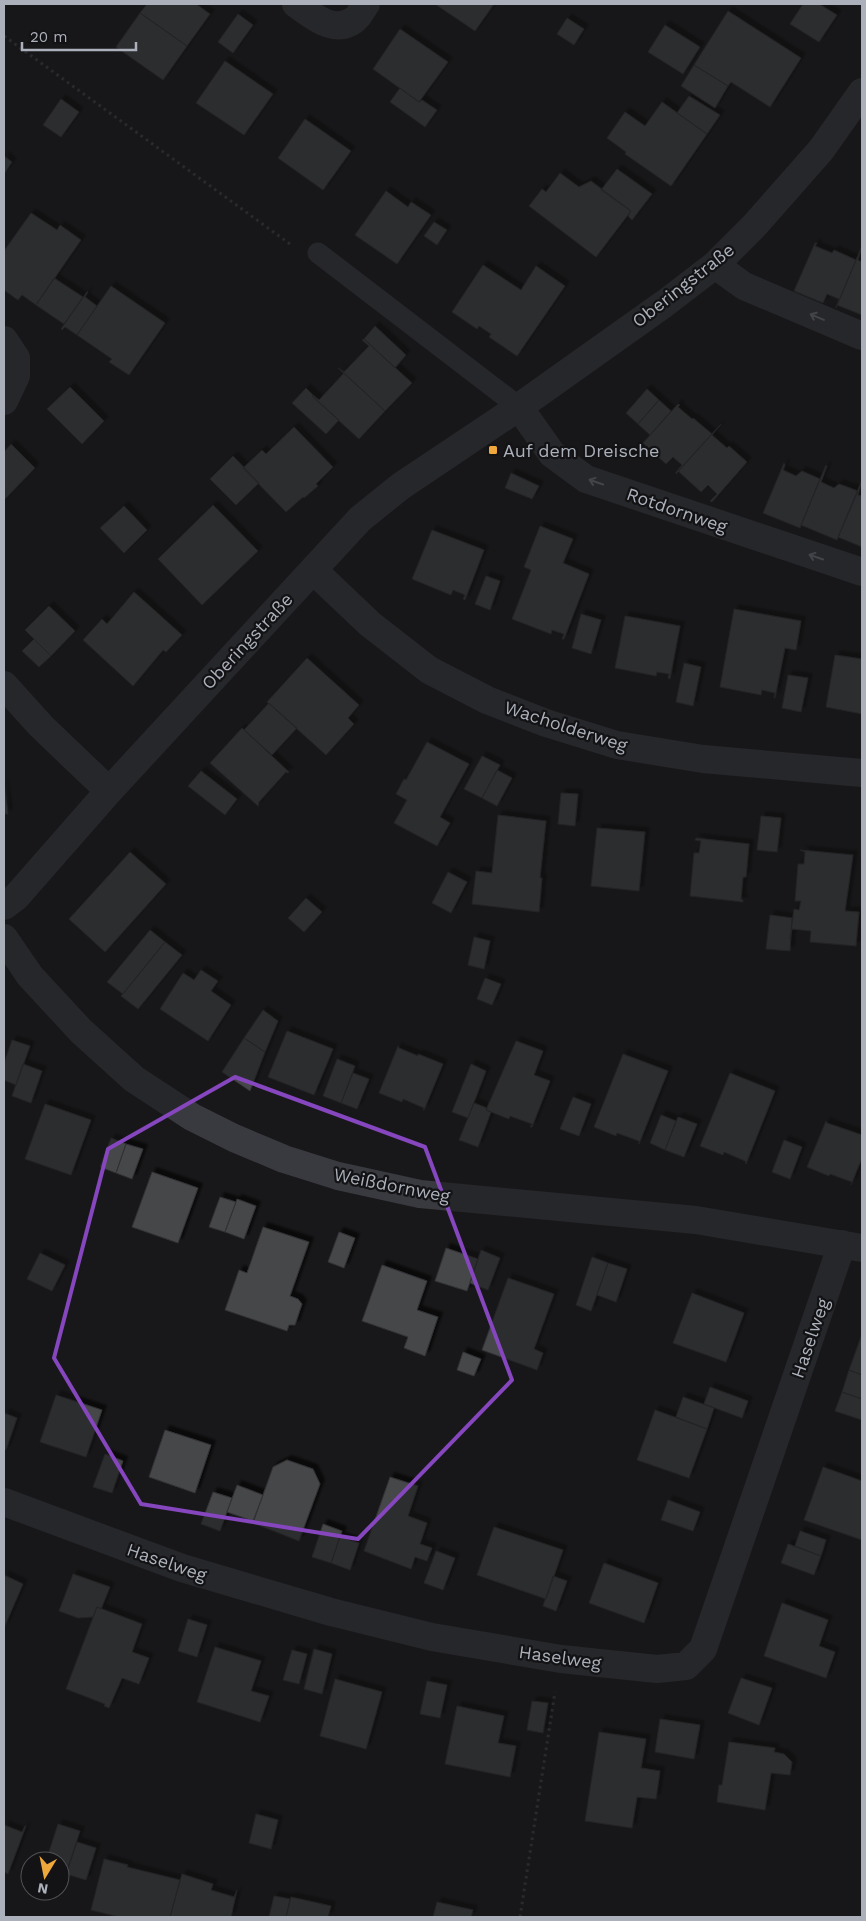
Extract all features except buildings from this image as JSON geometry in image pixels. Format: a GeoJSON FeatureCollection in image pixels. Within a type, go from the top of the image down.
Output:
{"type":"FeatureCollection","features":[{"type":"Feature","properties":{"kind":"street"},"geometry":{"type":"LineString","coordinates":[[296,4],[323,23],[340,26],[354,20],[366,4]]}},
{"type":"Feature","properties":{"kind":"street","name":"Oberingstraße"},"geometry":{"type":"LineString","coordinates":[[4,906],[16,897],[109,791],[360,519],[401,486],[519,407],[664,304],[715,265],[754,226],[821,150],[861,97]]}},
{"type":"Feature","properties":{"kind":"street"},"geometry":{"type":"LineString","coordinates":[[715,265],[744,286],[862,336]]}},
{"type":"Feature","properties":{"kind":"street"},"geometry":{"type":"LineString","coordinates":[[4,340],[16,358],[16,376],[4,401]]}},
{"type":"Feature","properties":{"kind":"street","name":"Rotdornweg"},"geometry":{"type":"LineString","coordinates":[[519,407],[552,454],[586,479],[862,572]]}},
{"type":"Feature","properties":{"kind":"street","name":"Wacholderweg"},"geometry":{"type":"LineString","coordinates":[[313,570],[370,624],[429,670],[487,700],[546,724],[617,745],[703,759],[862,773]]}},
{"type":"Feature","properties":{"kind":"street"},"geometry":{"type":"LineString","coordinates":[[4,685],[42,726],[109,791]]}},
{"type":"Feature","properties":{"kind":"street","name":"Weißdornweg"},"geometry":{"type":"LineString","coordinates":[[4,938],[30,976],[81,1031],[134,1079],[192,1117],[234,1138],[284,1159],[338,1176],[420,1194],[696,1220],[852,1246]]}},
{"type":"Feature","properties":{"kind":"street","name":"Haselweg"},"geometry":{"type":"LineString","coordinates":[[4,1502],[182,1568],[331,1612],[432,1637],[560,1659],[657,1670],[686,1666],[704,1649],[852,1246]]}},
{"type":"Feature","properties":{"kind":"lane"},"geometry":{"type":"LineString","coordinates":[[318,253],[519,407]]}},
{"type":"Feature","properties":{"kind":"path"},"geometry":{"type":"LineString","coordinates":[[4,36],[296,248],[318,253]]}},
{"type":"Feature","properties":{"kind":"path"},"geometry":{"type":"LineString","coordinates":[[520,1917],[560,1659]]}},
{"type":"Feature","properties":{"kind":"highlighted area"},"geometry":{"type":"Polygon","coordinates":[[[235,1077],[425,1147],[512,1380],[358,1539],[141,1504],[54,1358],[108,1149],[235,1077]]]}},
{"type":"Feature","properties":{"kind":"place","name":"Auf dem Dreische"},"geometry":{"type":"Point","coordinates":[493,450]}}]}
